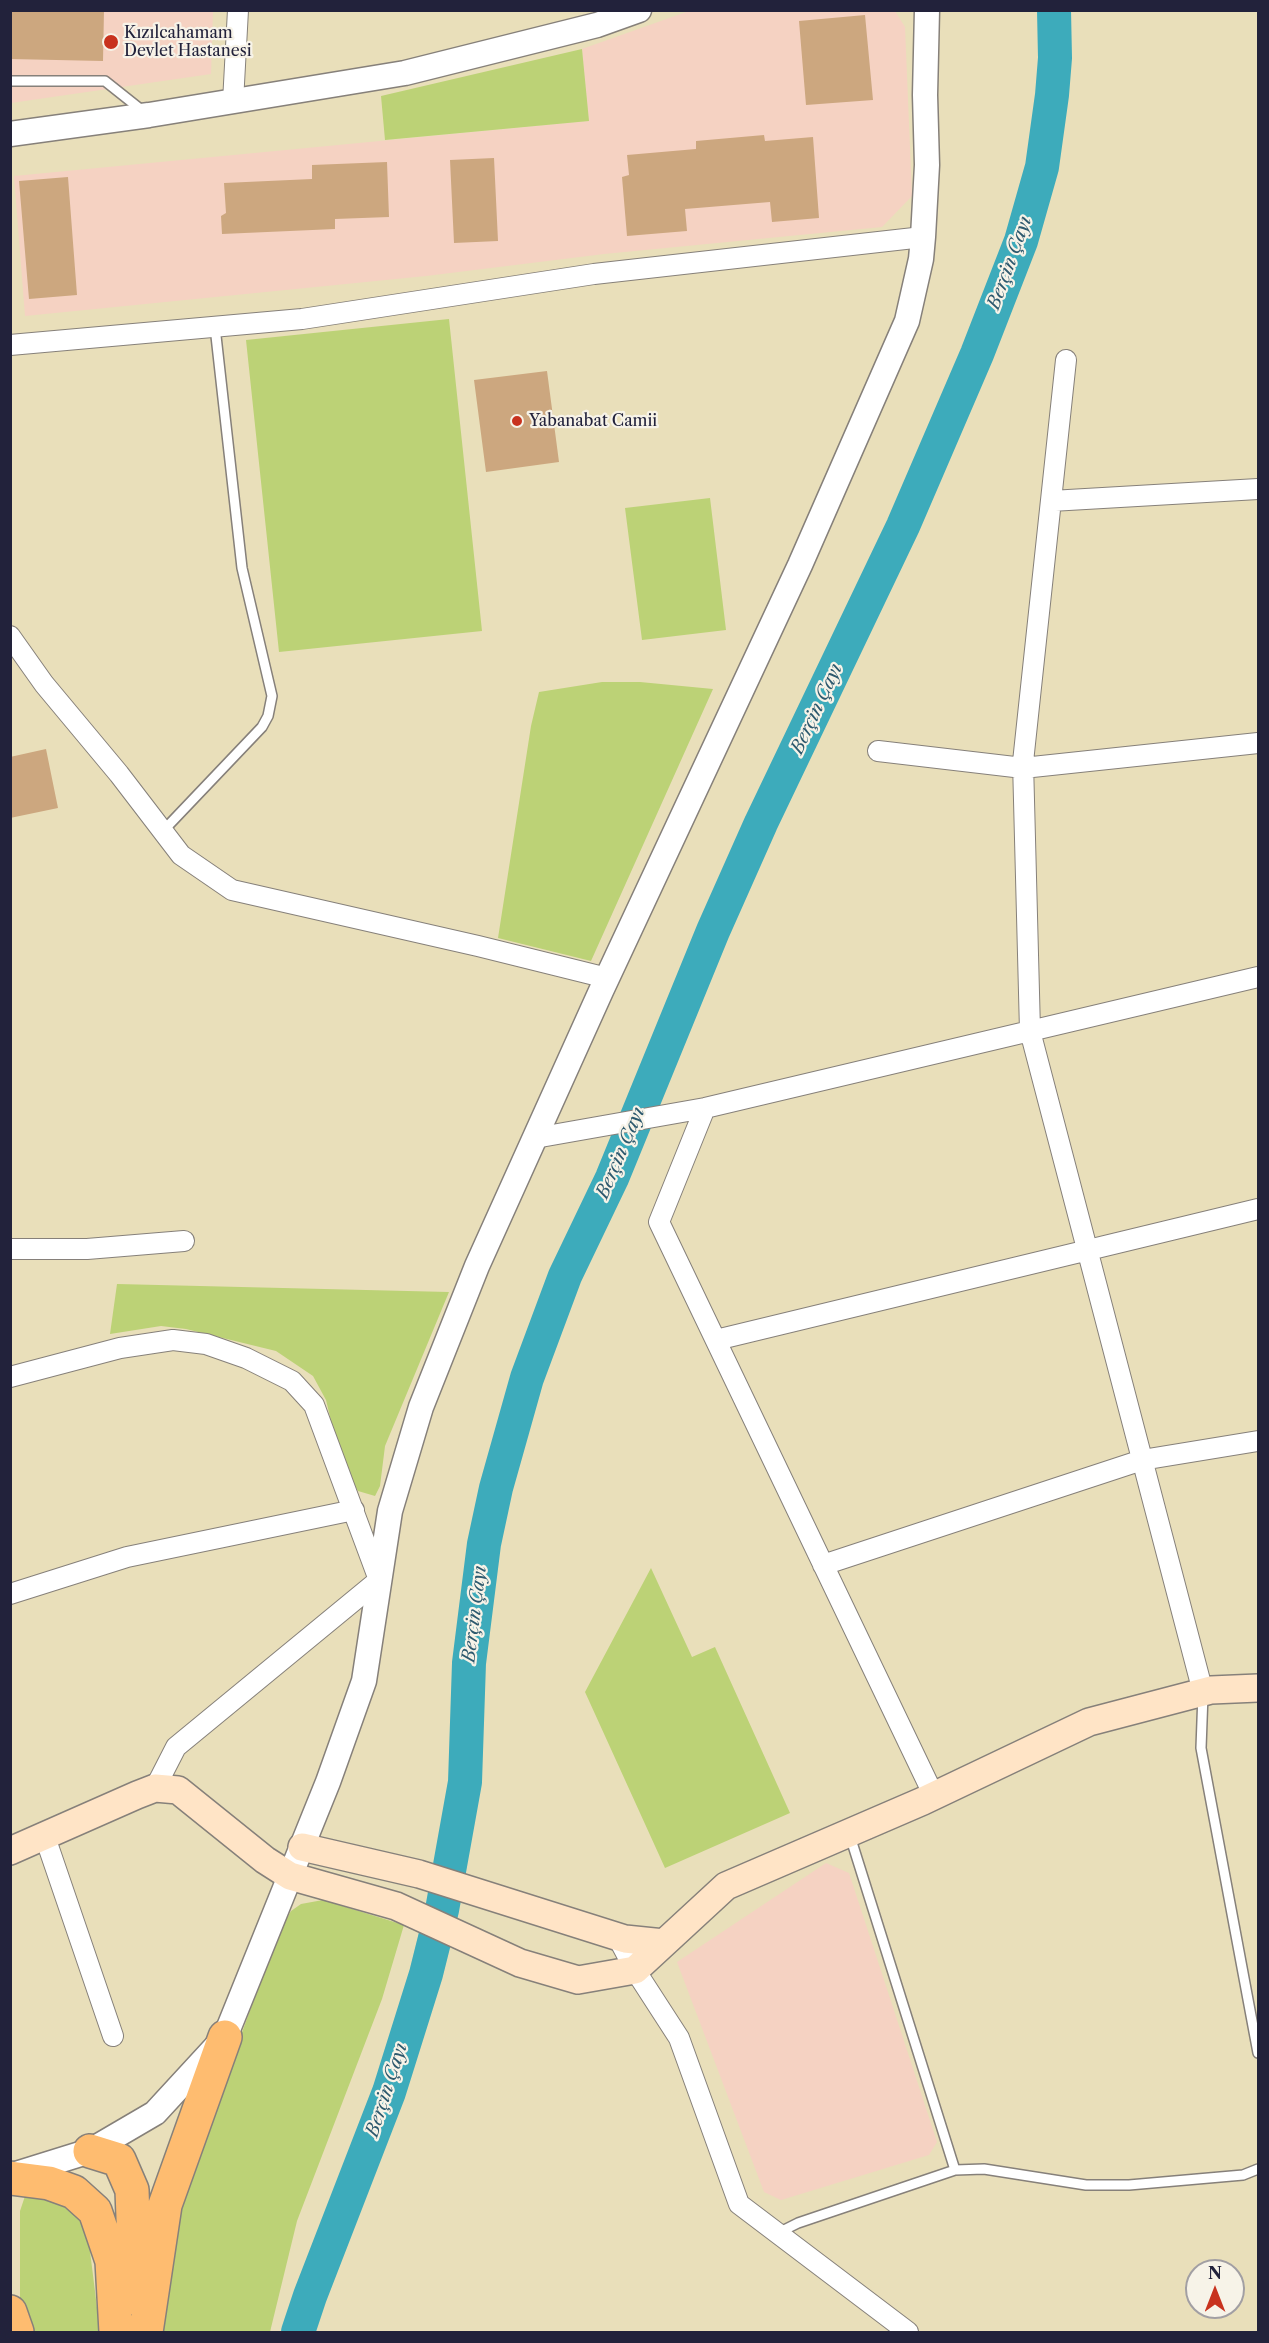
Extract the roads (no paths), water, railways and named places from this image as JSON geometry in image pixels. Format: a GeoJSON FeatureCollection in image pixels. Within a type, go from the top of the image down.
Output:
{"type":"FeatureCollection","features":[{"type":"Feature","properties":{"kind":"highway"},"geometry":{"type":"LineString","coordinates":[[146,2332],[165,2205],[225,2037]]}},
{"type":"Feature","properties":{"kind":"highway"},"geometry":{"type":"LineString","coordinates":[[90,2151],[119,2160],[132,2190],[137,2332]]}},
{"type":"Feature","properties":{"kind":"highway"},"geometry":{"type":"LineString","coordinates":[[10,2177],[49,2183],[74,2192],[95,2211],[112,2261],[116,2332]]}},
{"type":"Feature","properties":{"kind":"highway"},"geometry":{"type":"LineString","coordinates":[[10,2312],[17,2332]]}},
{"type":"Feature","properties":{"kind":"main road"},"geometry":{"type":"LineString","coordinates":[[10,1851],[155,1788],[178,1790],[265,1860],[290,1876],[396,1906],[520,1963],[578,1980],[635,1970],[726,1886],[934,1796],[1089,1722],[1203,1692],[1258,1688]]}},
{"type":"Feature","properties":{"kind":"main road"},"geometry":{"type":"LineString","coordinates":[[302,1847],[419,1874],[617,1936],[664,1943]]}},
{"type":"Feature","properties":{"kind":"street"},"geometry":{"type":"LineString","coordinates":[[233,102],[238,10]]}},
{"type":"Feature","properties":{"kind":"street"},"geometry":{"type":"LineString","coordinates":[[10,134],[233,102],[405,73],[597,25],[639,10]]}},
{"type":"Feature","properties":{"kind":"street"},"geometry":{"type":"LineString","coordinates":[[10,2177],[90,2151],[155,2113],[225,2037],[328,1782],[364,1681],[390,1511],[421,1407],[477,1266],[541,1137],[607,978],[800,566],[907,321],[921,259],[923,237],[927,165],[927,10]]}},
{"type":"Feature","properties":{"kind":"street"},"geometry":{"type":"LineString","coordinates":[[10,345],[302,319],[594,274],[923,237]]}},
{"type":"Feature","properties":{"kind":"street"},"geometry":{"type":"LineString","coordinates":[[1066,360],[1023,768],[1030,1031],[1203,1692]]}},
{"type":"Feature","properties":{"kind":"street"},"geometry":{"type":"LineString","coordinates":[[1051,501],[1258,489]]}},
{"type":"Feature","properties":{"kind":"street"},"geometry":{"type":"LineString","coordinates":[[14,647],[119,774],[181,855],[232,891],[478,946],[607,978]]}},
{"type":"Feature","properties":{"kind":"street"},"geometry":{"type":"LineString","coordinates":[[878,751],[1023,768],[1258,743]]}},
{"type":"Feature","properties":{"kind":"street"},"geometry":{"type":"LineString","coordinates":[[541,1137],[698,1109],[1258,977]]}},
{"type":"Feature","properties":{"kind":"street"},"geometry":{"type":"LineString","coordinates":[[698,1109],[659,1222],[934,1796]]}},
{"type":"Feature","properties":{"kind":"street"},"geometry":{"type":"LineString","coordinates":[[716,1340],[1258,1209]]}},
{"type":"Feature","properties":{"kind":"street"},"geometry":{"type":"LineString","coordinates":[[10,1249],[87,1249],[184,1241]]}},
{"type":"Feature","properties":{"kind":"street"},"geometry":{"type":"LineString","coordinates":[[10,1377],[120,1348],[173,1340],[206,1344],[246,1358],[292,1381],[314,1405],[379,1580]]}},
{"type":"Feature","properties":{"kind":"street"},"geometry":{"type":"LineString","coordinates":[[823,1565],[1142,1460],[1258,1441]]}},
{"type":"Feature","properties":{"kind":"street"},"geometry":{"type":"LineString","coordinates":[[10,1594],[127,1557],[354,1510]]}},
{"type":"Feature","properties":{"kind":"street"},"geometry":{"type":"LineString","coordinates":[[155,1788],[176,1747],[379,1580]]}},
{"type":"Feature","properties":{"kind":"street"},"geometry":{"type":"LineString","coordinates":[[45,1837],[113,2036]]}},
{"type":"Feature","properties":{"kind":"street"},"geometry":{"type":"LineString","coordinates":[[617,1936],[635,1970],[679,2038],[739,2204],[908,2332]]}},
{"type":"Feature","properties":{"kind":"lane"},"geometry":{"type":"LineString","coordinates":[[10,81],[105,81],[148,115]]}},
{"type":"Feature","properties":{"kind":"lane"},"geometry":{"type":"LineString","coordinates":[[163,831],[262,727],[268,716],[272,696],[242,568],[215,327]]}},
{"type":"Feature","properties":{"kind":"lane"},"geometry":{"type":"LineString","coordinates":[[1203,1692],[1201,1748],[1258,2053]]}},
{"type":"Feature","properties":{"kind":"lane"},"geometry":{"type":"LineString","coordinates":[[849,1833],[955,2170]]}},
{"type":"Feature","properties":{"kind":"lane"},"geometry":{"type":"LineString","coordinates":[[778,2233],[798,2223],[955,2170],[984,2169],[1086,2185],[1129,2185],[1243,2175],[1258,2169]]}},
{"type":"Feature","properties":{"kind":"waterway","name":"Berçin Çayı"},"geometry":{"type":"LineString","coordinates":[[298,2332],[389,2092],[426,1974],[442,1910],[465,1782],[469,1663],[484,1544],[496,1488],[527,1378],[565,1276],[612,1178],[713,931],[761,823],[903,526],[977,354],[1021,241],[1042,167],[1055,58],[1054,10]]}},
{"type":"Feature","properties":{"kind":"place","name":"Kızılcahamam Devlet Hastanesi"},"geometry":{"type":"Point","coordinates":[111,42]}},
{"type":"Feature","properties":{"kind":"place","name":"Yabanabat Camii"},"geometry":{"type":"Point","coordinates":[517,421]}}]}
